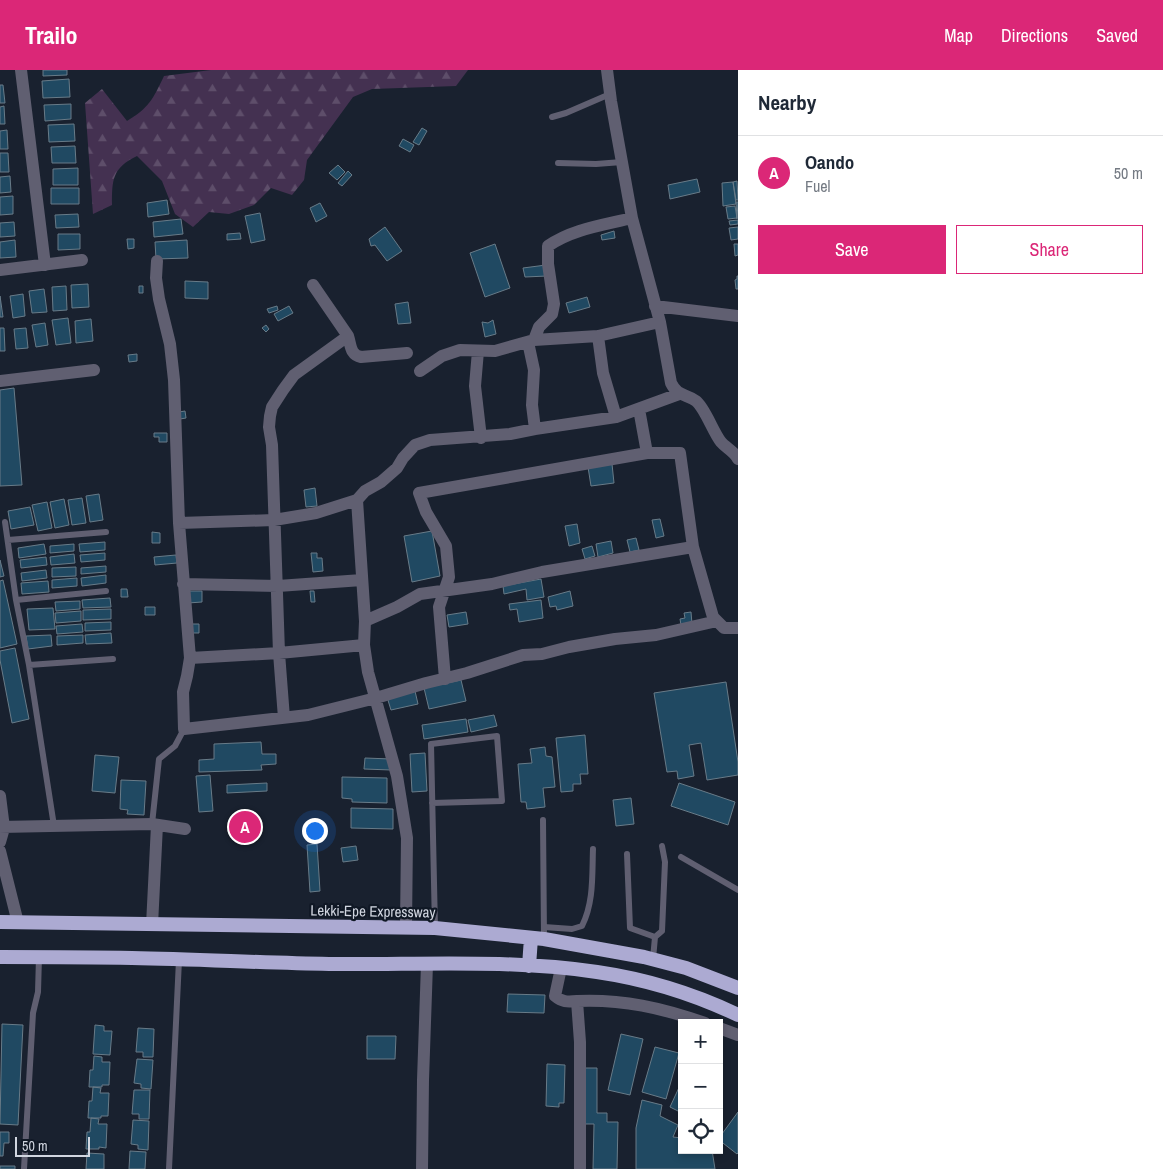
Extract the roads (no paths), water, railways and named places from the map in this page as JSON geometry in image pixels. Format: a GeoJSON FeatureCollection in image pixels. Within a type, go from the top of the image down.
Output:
{"type":"FeatureCollection","features":[{"type":"Feature","properties":{"kind":"highway","name":"Lekki-Epe Expressway"},"geometry":{"type":"LineString","coordinates":[[0,922],[152,925],[406,926],[540,935],[653,959],[686,968],[738,988]]}},
{"type":"Feature","properties":{"kind":"highway"},"geometry":{"type":"LineString","coordinates":[[530,966],[540,935]]}},
{"type":"Feature","properties":{"kind":"highway"},"geometry":{"type":"LineString","coordinates":[[0,957],[561,968],[598,972],[647,982],[690,995],[738,1015]]}},
{"type":"Feature","properties":{"kind":"street"},"geometry":{"type":"LineString","coordinates":[[20,70],[44,265]]}},
{"type":"Feature","properties":{"kind":"street"},"geometry":{"type":"LineString","coordinates":[[607,70],[632,218],[660,322],[671,383],[679,394],[697,402],[722,443],[735,453],[738,459]]}},
{"type":"Feature","properties":{"kind":"street"},"geometry":{"type":"LineString","coordinates":[[535,429],[532,405],[534,370],[531,341],[539,327],[552,314],[554,304],[548,264],[548,246],[579,231],[632,218]]}},
{"type":"Feature","properties":{"kind":"street"},"geometry":{"type":"LineString","coordinates":[[0,270],[82,260]]}},
{"type":"Feature","properties":{"kind":"street"},"geometry":{"type":"LineString","coordinates":[[157,261],[156,278],[170,344],[174,380],[179,523],[190,658],[183,692],[184,729],[308,715],[467,673],[523,655],[542,654],[615,639],[656,635],[717,621]]}},
{"type":"Feature","properties":{"kind":"street"},"geometry":{"type":"LineString","coordinates":[[313,285],[348,336],[355,356],[407,353]]}},
{"type":"Feature","properties":{"kind":"street"},"geometry":{"type":"LineString","coordinates":[[655,306],[738,316]]}},
{"type":"Feature","properties":{"kind":"street"},"geometry":{"type":"LineString","coordinates":[[420,370],[451,352],[468,349],[495,351],[531,341],[560,337],[598,336],[660,322]]}},
{"type":"Feature","properties":{"kind":"street"},"geometry":{"type":"LineString","coordinates":[[284,718],[279,653],[272,445],[269,427],[272,407],[294,374],[348,336]]}},
{"type":"Feature","properties":{"kind":"street"},"geometry":{"type":"LineString","coordinates":[[598,336],[603,373],[616,417]]}},
{"type":"Feature","properties":{"kind":"street"},"geometry":{"type":"LineString","coordinates":[[478,351],[475,386],[480,438]]}},
{"type":"Feature","properties":{"kind":"street"},"geometry":{"type":"LineString","coordinates":[[0,381],[94,370]]}},
{"type":"Feature","properties":{"kind":"street"},"geometry":{"type":"LineString","coordinates":[[179,523],[274,520],[316,513],[357,500],[365,491],[381,482],[397,468],[403,458],[415,446],[430,440],[480,438],[616,417],[679,394]]}},
{"type":"Feature","properties":{"kind":"street"},"geometry":{"type":"LineString","coordinates":[[639,409],[647,453]]}},
{"type":"Feature","properties":{"kind":"street"},"geometry":{"type":"LineString","coordinates":[[445,679],[439,608],[449,577],[446,546],[426,512],[419,493],[647,453],[680,453],[693,548],[713,618],[724,628],[738,628]]}},
{"type":"Feature","properties":{"kind":"street"},"geometry":{"type":"LineString","coordinates":[[357,500],[365,621],[364,645],[368,672],[397,776],[407,838],[406,926]]}},
{"type":"Feature","properties":{"kind":"street"},"geometry":{"type":"LineString","coordinates":[[365,621],[397,607],[420,594],[492,584],[542,572],[693,548]]}},
{"type":"Feature","properties":{"kind":"street"},"geometry":{"type":"LineString","coordinates":[[184,584],[278,586],[362,580]]}},
{"type":"Feature","properties":{"kind":"street"},"geometry":{"type":"LineString","coordinates":[[190,658],[279,653],[364,645]]}},
{"type":"Feature","properties":{"kind":"street"},"geometry":{"type":"LineString","coordinates":[[0,796],[2,828],[0,842]]}},
{"type":"Feature","properties":{"kind":"street"},"geometry":{"type":"LineString","coordinates":[[152,925],[154,825]]}},
{"type":"Feature","properties":{"kind":"street"},"geometry":{"type":"LineString","coordinates":[[2,828],[154,825],[185,830]]}},
{"type":"Feature","properties":{"kind":"street"},"geometry":{"type":"LineString","coordinates":[[0,851],[18,923]]}},
{"type":"Feature","properties":{"kind":"street"},"geometry":{"type":"LineString","coordinates":[[422,1169],[427,964]]}},
{"type":"Feature","properties":{"kind":"street"},"geometry":{"type":"LineString","coordinates":[[561,968],[554,996],[560,1000],[566,1002],[627,1003],[668,1010],[694,1019]]}},
{"type":"Feature","properties":{"kind":"street"},"geometry":{"type":"LineString","coordinates":[[577,1001],[580,1042],[580,1169]]}},
{"type":"Feature","properties":{"kind":"street"},"geometry":{"type":"LineString","coordinates":[[723,1029],[738,1035]]}},
{"type":"Feature","properties":{"kind":"lane"},"geometry":{"type":"LineString","coordinates":[[552,117],[610,94]]}},
{"type":"Feature","properties":{"kind":"lane"},"geometry":{"type":"LineString","coordinates":[[558,163],[596,164],[622,162]]}},
{"type":"Feature","properties":{"kind":"lane"},"geometry":{"type":"LineString","coordinates":[[5,522],[54,828]]}},
{"type":"Feature","properties":{"kind":"lane"},"geometry":{"type":"LineString","coordinates":[[8,540],[106,532]]}},
{"type":"Feature","properties":{"kind":"lane"},"geometry":{"type":"LineString","coordinates":[[16,600],[106,591]]}},
{"type":"Feature","properties":{"kind":"lane"},"geometry":{"type":"LineString","coordinates":[[29,664],[113,659]]}},
{"type":"Feature","properties":{"kind":"lane"},"geometry":{"type":"LineString","coordinates":[[154,825],[159,759],[175,746],[184,729]]}},
{"type":"Feature","properties":{"kind":"lane"},"geometry":{"type":"LineString","coordinates":[[432,803],[502,801],[497,736],[431,744],[432,803],[435,928]]}},
{"type":"Feature","properties":{"kind":"lane"},"geometry":{"type":"LineString","coordinates":[[543,820],[540,935],[582,926],[592,895],[593,849]]}},
{"type":"Feature","properties":{"kind":"lane"},"geometry":{"type":"LineString","coordinates":[[653,959],[655,937],[662,931],[665,862],[662,846]]}},
{"type":"Feature","properties":{"kind":"lane"},"geometry":{"type":"LineString","coordinates":[[627,854],[630,928],[655,937]]}},
{"type":"Feature","properties":{"kind":"lane"},"geometry":{"type":"LineString","coordinates":[[681,857],[738,890]]}},
{"type":"Feature","properties":{"kind":"lane"},"geometry":{"type":"LineString","coordinates":[[24,1169],[33,1012],[38,992],[39,957]]}},
{"type":"Feature","properties":{"kind":"lane"},"geometry":{"type":"LineString","coordinates":[[170,1169],[179,960]]}},
{"type":"Feature","properties":{"kind":"place","name":"Oando"},"geometry":{"type":"Point","coordinates":[245,827]}}]}
